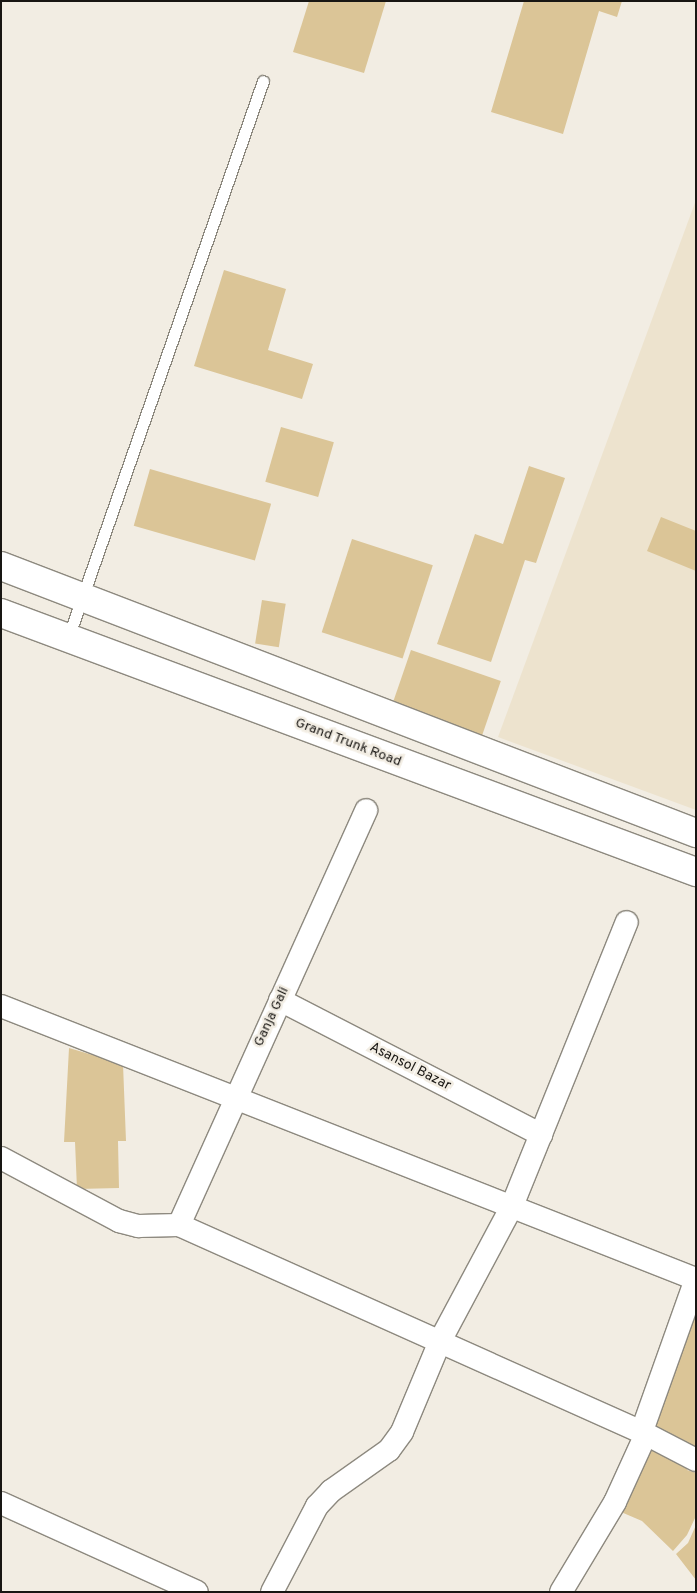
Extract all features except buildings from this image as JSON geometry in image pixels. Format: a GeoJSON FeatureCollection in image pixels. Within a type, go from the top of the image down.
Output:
{"type":"FeatureCollection","features":[{"type":"Feature","properties":{"kind":"main road"},"geometry":{"type":"LineString","coordinates":[[1,566],[696,833]]}},
{"type":"Feature","properties":{"kind":"main road","name":"Grand Trunk Road"},"geometry":{"type":"LineString","coordinates":[[1,613],[696,872]]}},
{"type":"Feature","properties":{"kind":"street","name":"Ganja Gali"},"geometry":{"type":"LineString","coordinates":[[179,1225],[366,810]]}},
{"type":"Feature","properties":{"kind":"street"},"geometry":{"type":"LineString","coordinates":[[272,1592],[318,1506],[331,1491],[389,1450],[402,1432],[440,1341],[512,1206],[628,922]]}},
{"type":"Feature","properties":{"kind":"street","name":"Asansol Bazar"},"geometry":{"type":"LineString","coordinates":[[280,1000],[541,1135]]}},
{"type":"Feature","properties":{"kind":"street"},"geometry":{"type":"LineString","coordinates":[[1,1006],[236,1096],[421,1173],[512,1206],[696,1279]]}},
{"type":"Feature","properties":{"kind":"street"},"geometry":{"type":"LineString","coordinates":[[1,1158],[118,1221],[138,1226],[179,1225],[646,1434],[696,1460]]}},
{"type":"Feature","properties":{"kind":"street"},"geometry":{"type":"LineString","coordinates":[[646,1434],[643,1428],[696,1279],[696,1271]]}},
{"type":"Feature","properties":{"kind":"street"},"geometry":{"type":"LineString","coordinates":[[561,1592],[614,1502],[646,1434]]}},
{"type":"Feature","properties":{"kind":"street"},"geometry":{"type":"LineString","coordinates":[[1,1503],[197,1592]]}},
{"type":"Feature","properties":{"kind":"lane"},"geometry":{"type":"LineString","coordinates":[[68,638],[263,81]]}},
{"type":"Feature","properties":{"kind":"shaded area"},"geometry":{"type":"Polygon","coordinates":[[[696,200],[696,810],[498,737],[696,200]]]}}]}
